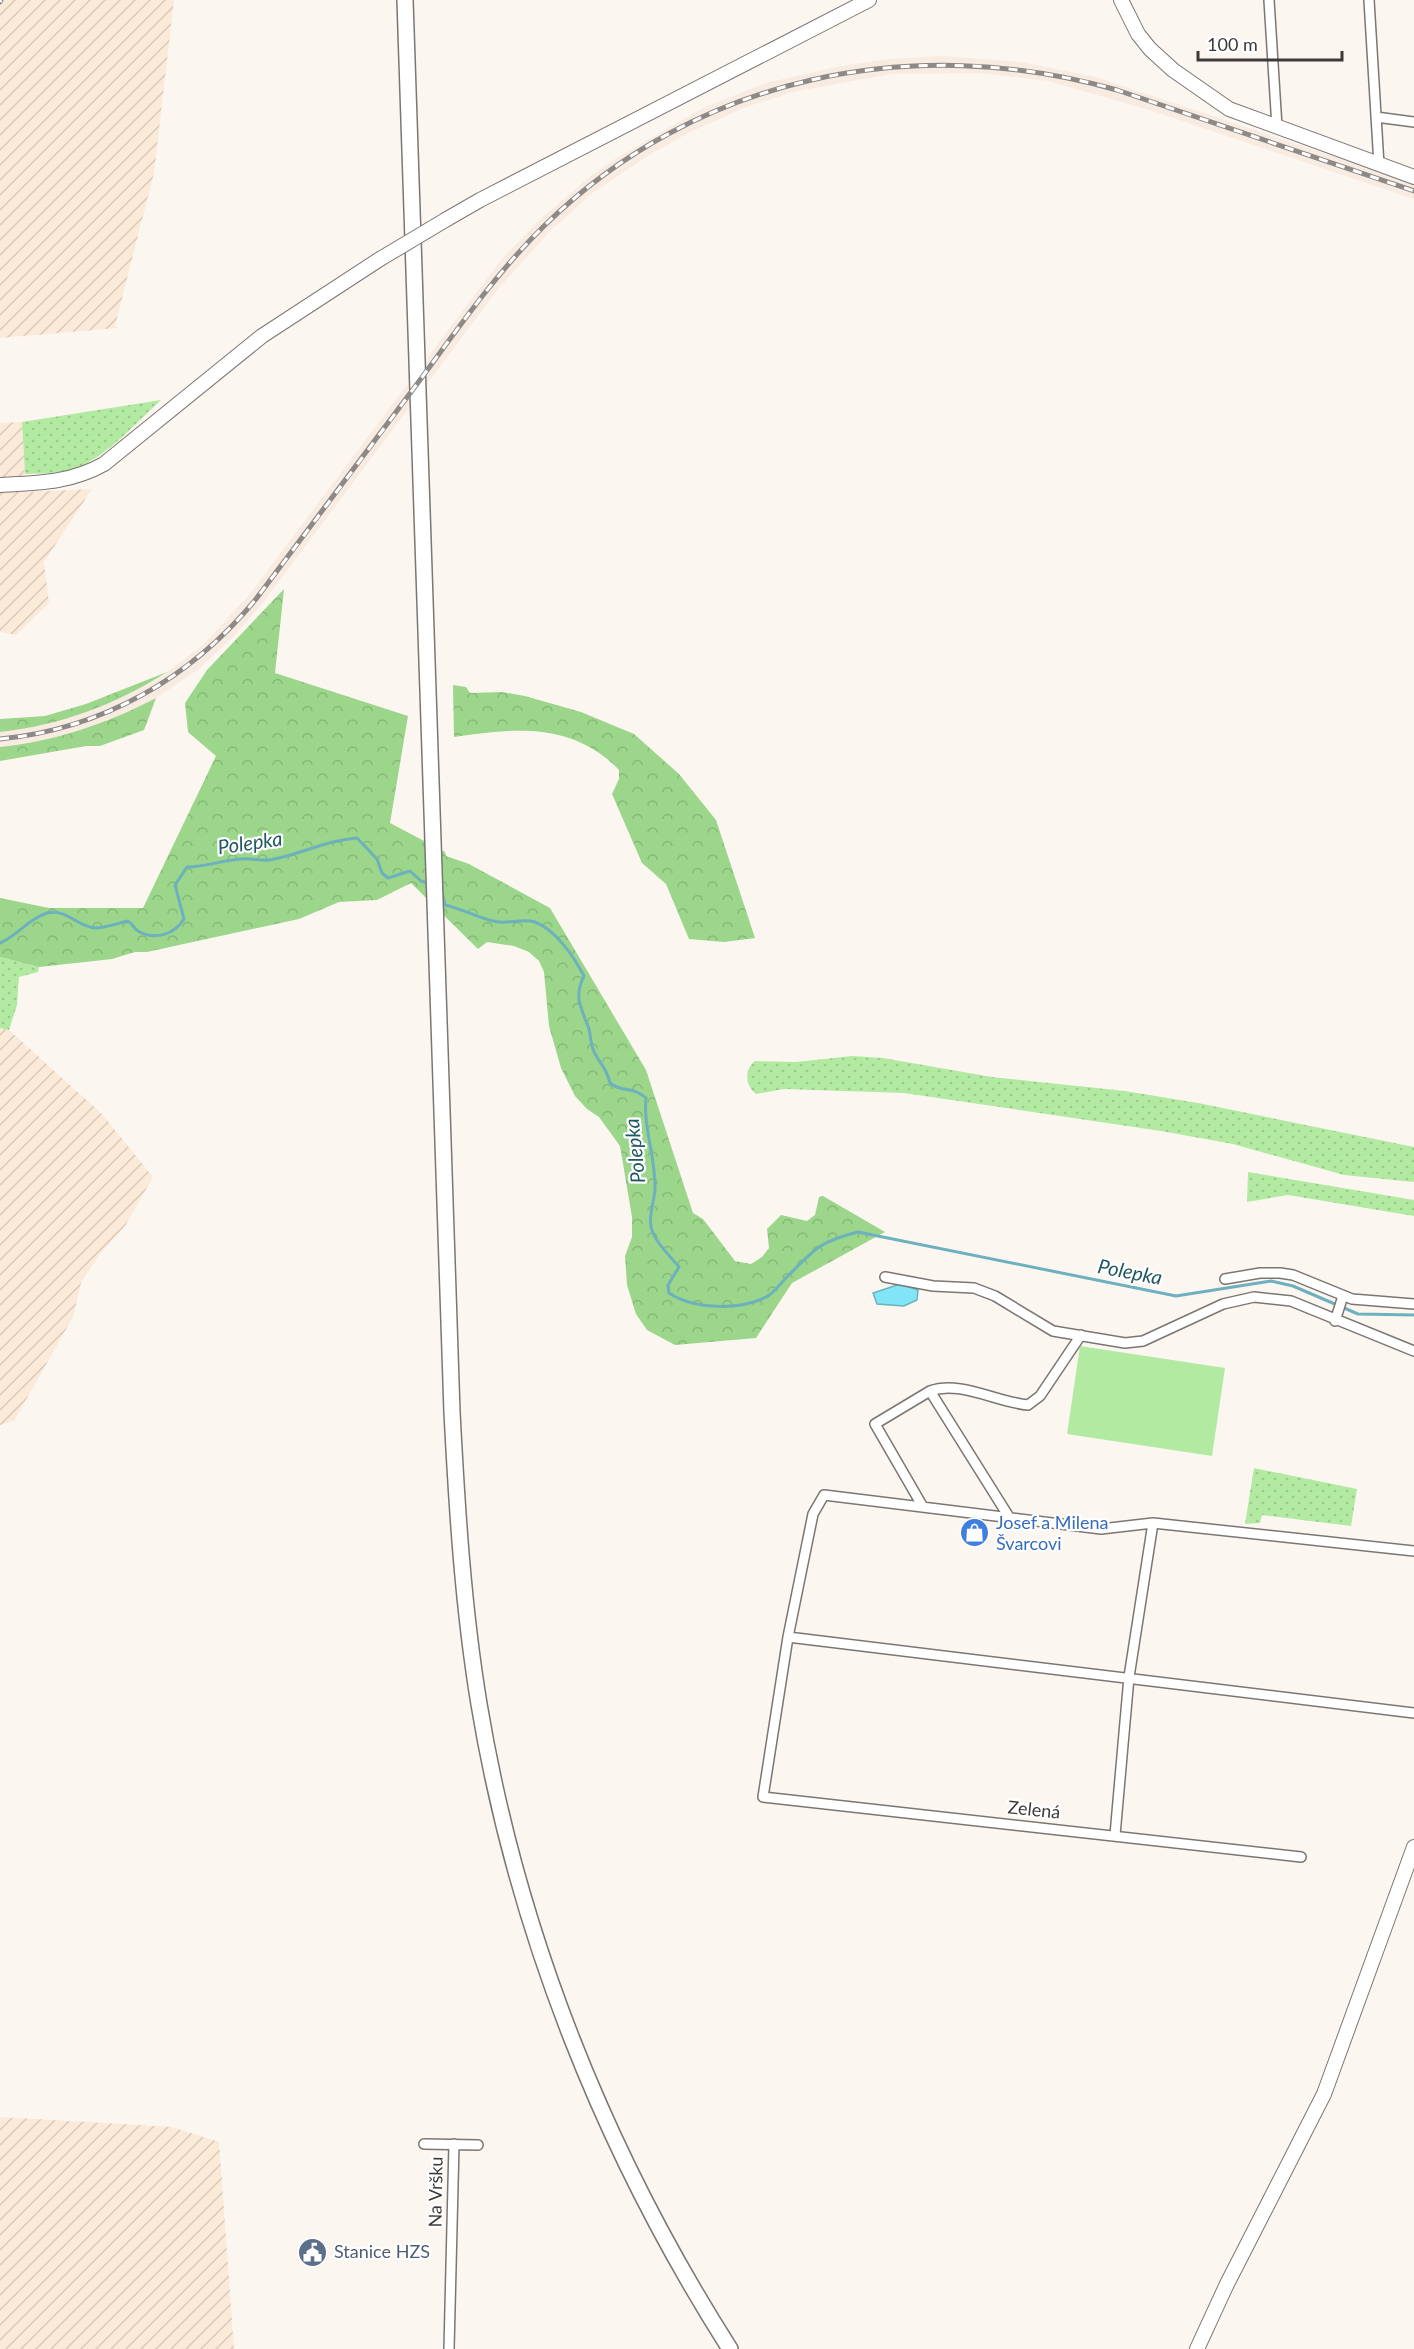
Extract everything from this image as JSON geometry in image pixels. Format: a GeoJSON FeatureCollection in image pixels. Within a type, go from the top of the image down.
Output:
{"type":"FeatureCollection","features":[{"type":"Feature","properties":{"kind":"main road"},"geometry":{"type":"LineString","coordinates":[[405,0],[439,1018],[459,1533],[472,1660],[493,1778],[529,1917],[564,2018],[595,2097],[661,2232],[730,2349]]}},
{"type":"Feature","properties":{"kind":"street"},"geometry":{"type":"LineString","coordinates":[[0,485],[44,483],[75,478],[104,464],[262,336],[380,259],[480,200],[869,0]]}},
{"type":"Feature","properties":{"kind":"street"},"geometry":{"type":"LineString","coordinates":[[1120,0],[1138,34],[1173,70],[1229,109],[1414,177]]}},
{"type":"Feature","properties":{"kind":"street"},"geometry":{"type":"LineString","coordinates":[[1269,0],[1277,127]]}},
{"type":"Feature","properties":{"kind":"street"},"geometry":{"type":"LineString","coordinates":[[1369,0],[1379,165]]}},
{"type":"Feature","properties":{"kind":"street"},"geometry":{"type":"LineString","coordinates":[[1376,117],[1414,122]]}},
{"type":"Feature","properties":{"kind":"street"},"geometry":{"type":"LineString","coordinates":[[1225,1279],[1260,1273],[1280,1273],[1293,1275],[1342,1299],[1414,1304]]}},
{"type":"Feature","properties":{"kind":"street"},"geometry":{"type":"LineString","coordinates":[[885,1277],[933,1286],[974,1288],[995,1296],[1053,1331],[1125,1343],[1143,1341],[1198,1314],[1254,1297],[1291,1301],[1336,1317],[1414,1351]]}},
{"type":"Feature","properties":{"kind":"street"},"geometry":{"type":"LineString","coordinates":[[1336,1317],[1342,1299]]}},
{"type":"Feature","properties":{"kind":"street"},"geometry":{"type":"LineString","coordinates":[[923,1507],[875,1424],[930,1391],[944,1386],[1009,1403],[1028,1405],[1040,1396],[1082,1335]]}},
{"type":"Feature","properties":{"kind":"street"},"geometry":{"type":"LineString","coordinates":[[930,1391],[1010,1517]]}},
{"type":"Feature","properties":{"kind":"street"},"geometry":{"type":"LineString","coordinates":[[1414,1551],[1153,1524],[1101,1529],[824,1495],[813,1514],[788,1637],[1414,1713]]}},
{"type":"Feature","properties":{"kind":"street"},"geometry":{"type":"LineString","coordinates":[[1115,1835],[1129,1677],[1153,1524]]}},
{"type":"Feature","properties":{"kind":"street","name":"Zelená"},"geometry":{"type":"LineString","coordinates":[[788,1637],[763,1797],[1301,1857]]}},
{"type":"Feature","properties":{"kind":"street"},"geometry":{"type":"LineString","coordinates":[[1197,2349],[1226,2286],[1324,2094],[1411,1866],[1414,1847]]}},
{"type":"Feature","properties":{"kind":"street"},"geometry":{"type":"LineString","coordinates":[[424,2144],[477,2145]]}},
{"type":"Feature","properties":{"kind":"street","name":"Na Vršku"},"geometry":{"type":"LineString","coordinates":[[449,2349],[454,2144]]}},
{"type":"Feature","properties":{"kind":"shaded area"},"geometry":{"type":"Polygon","coordinates":[[[0,0],[174,0],[154,173],[115,326],[118,328],[0,338],[0,0]]]}},
{"type":"Feature","properties":{"kind":"shaded area"},"geometry":{"type":"Polygon","coordinates":[[[941,56],[1021,62],[1096,77],[1414,183],[1414,199],[1150,110],[1048,81],[979,73],[891,74],[793,92],[746,107],[688,133],[649,155],[594,192],[550,231],[498,289],[262,604],[233,637],[199,669],[156,698],[101,724],[49,740],[0,747],[0,732],[72,717],[117,700],[167,672],[204,644],[250,594],[501,260],[539,220],[592,175],[615,159],[705,107],[766,83],[841,66],[889,59],[941,56]]]}},
{"type":"Feature","properties":{"kind":"shaded area"},"geometry":{"type":"Polygon","coordinates":[[[22,422],[26,492],[92,489],[44,562],[49,603],[16,635],[0,632],[0,423],[22,422]]]}},
{"type":"Feature","properties":{"kind":"shaded area"},"geometry":{"type":"Polygon","coordinates":[[[0,1028],[9,1030],[102,1114],[153,1177],[125,1226],[99,1255],[81,1283],[73,1317],[14,1421],[0,1425],[0,1028]]]}},
{"type":"Feature","properties":{"kind":"shaded area"},"geometry":{"type":"Polygon","coordinates":[[[0,2117],[172,2127],[219,2142],[234,2349],[0,2349],[0,2117]]]}},
{"type":"Feature","properties":{"kind":"green space"},"geometry":{"type":"Polygon","coordinates":[[[161,400],[103,453],[81,466],[53,473],[25,474],[22,422],[161,400]]]}},
{"type":"Feature","properties":{"kind":"green space"},"geometry":{"type":"Polygon","coordinates":[[[284,589],[275,673],[408,716],[390,823],[445,852],[446,856],[469,864],[550,908],[646,1070],[693,1213],[703,1219],[735,1261],[751,1264],[762,1257],[769,1248],[767,1229],[781,1215],[807,1221],[815,1215],[819,1197],[823,1196],[885,1232],[792,1283],[756,1338],[675,1345],[647,1330],[636,1314],[627,1285],[625,1256],[632,1237],[632,1217],[620,1146],[599,1117],[587,1109],[575,1096],[561,1068],[549,1026],[544,972],[539,961],[529,952],[514,946],[487,942],[478,949],[411,883],[377,900],[339,902],[299,919],[147,952],[135,952],[112,959],[39,967],[0,957],[0,898],[49,908],[143,908],[216,756],[188,732],[185,703],[207,670],[284,589]]]}},
{"type":"Feature","properties":{"kind":"green space"},"geometry":{"type":"Polygon","coordinates":[[[167,672],[128,694],[87,712],[45,724],[0,732],[0,719],[45,716],[86,704],[167,672]]]}},
{"type":"Feature","properties":{"kind":"green space"},"geometry":{"type":"Polygon","coordinates":[[[453,685],[466,687],[470,693],[502,692],[525,696],[581,712],[634,734],[679,774],[716,820],[755,938],[724,942],[689,939],[666,884],[642,863],[612,794],[619,779],[619,770],[601,754],[582,743],[542,732],[499,732],[454,737],[453,685]]]}},
{"type":"Feature","properties":{"kind":"green space"},"geometry":{"type":"Polygon","coordinates":[[[156,698],[144,730],[100,746],[86,746],[0,761],[0,747],[61,736],[118,716],[156,698]]]}},
{"type":"Feature","properties":{"kind":"green space"},"geometry":{"type":"Polygon","coordinates":[[[0,957],[39,967],[38,972],[19,977],[17,1005],[9,1030],[0,1028],[0,957]]]}},
{"type":"Feature","properties":{"kind":"green space"},"geometry":{"type":"Polygon","coordinates":[[[852,1056],[883,1058],[992,1077],[1125,1091],[1198,1103],[1414,1147],[1414,1182],[1344,1175],[1233,1144],[1161,1131],[904,1093],[784,1089],[756,1094],[747,1078],[749,1069],[755,1061],[796,1062],[852,1056]]]}},
{"type":"Feature","properties":{"kind":"green space"},"geometry":{"type":"Polygon","coordinates":[[[1248,1172],[1414,1200],[1414,1216],[1288,1195],[1247,1202],[1248,1172]]]}},
{"type":"Feature","properties":{"kind":"green space"},"geometry":{"type":"Polygon","coordinates":[[[1080,1346],[1225,1368],[1212,1456],[1067,1434],[1080,1346]]]}},
{"type":"Feature","properties":{"kind":"green space"},"geometry":{"type":"Polygon","coordinates":[[[1254,1468],[1357,1489],[1351,1526],[1262,1515],[1260,1523],[1245,1524],[1254,1468]]]}},
{"type":"Feature","properties":{"kind":"water"},"geometry":{"type":"Polygon","coordinates":[[[900,1284],[918,1290],[917,1300],[904,1306],[877,1304],[873,1293],[900,1284]]]}},
{"type":"Feature","properties":{"kind":"waterway","name":"Polepka"},"geometry":{"type":"LineString","coordinates":[[0,943],[34,919],[54,912],[96,928],[128,921],[144,934],[158,936],[175,929],[184,919],[175,885],[187,867],[241,859],[269,860],[346,839],[357,838],[377,859],[382,873],[388,878],[410,871],[421,881],[430,884]]}},
{"type":"Feature","properties":{"kind":"waterway","name":"Polepka"},"geometry":{"type":"LineString","coordinates":[[441,888],[445,905],[493,921],[530,921],[543,926],[564,945],[580,969],[584,976],[579,989],[579,1001],[595,1054],[610,1083],[619,1088],[637,1092],[646,1098],[646,1121],[655,1177],[651,1224],[659,1243],[679,1267],[668,1285],[669,1293],[679,1298],[716,1306],[755,1302],[771,1294],[803,1260],[818,1248],[834,1239],[858,1232],[1176,1296],[1271,1281],[1293,1286],[1358,1314],[1414,1315]]}},
{"type":"Feature","properties":{"kind":"railway"},"geometry":{"type":"LineString","coordinates":[[0,739],[74,724],[109,711],[142,695],[203,653],[256,599],[479,300],[544,226],[604,175],[669,133],[739,102],[811,80],[886,68],[963,66],[1040,73],[1117,90],[1414,191]]}},
{"type":"Feature","properties":{"kind":"place","name":"Josef a Milena Švarcovi"},"geometry":{"type":"Point","coordinates":[975,1533]}},
{"type":"Feature","properties":{"kind":"place","name":"Stanice HZS"},"geometry":{"type":"Point","coordinates":[313,2252]}}]}
